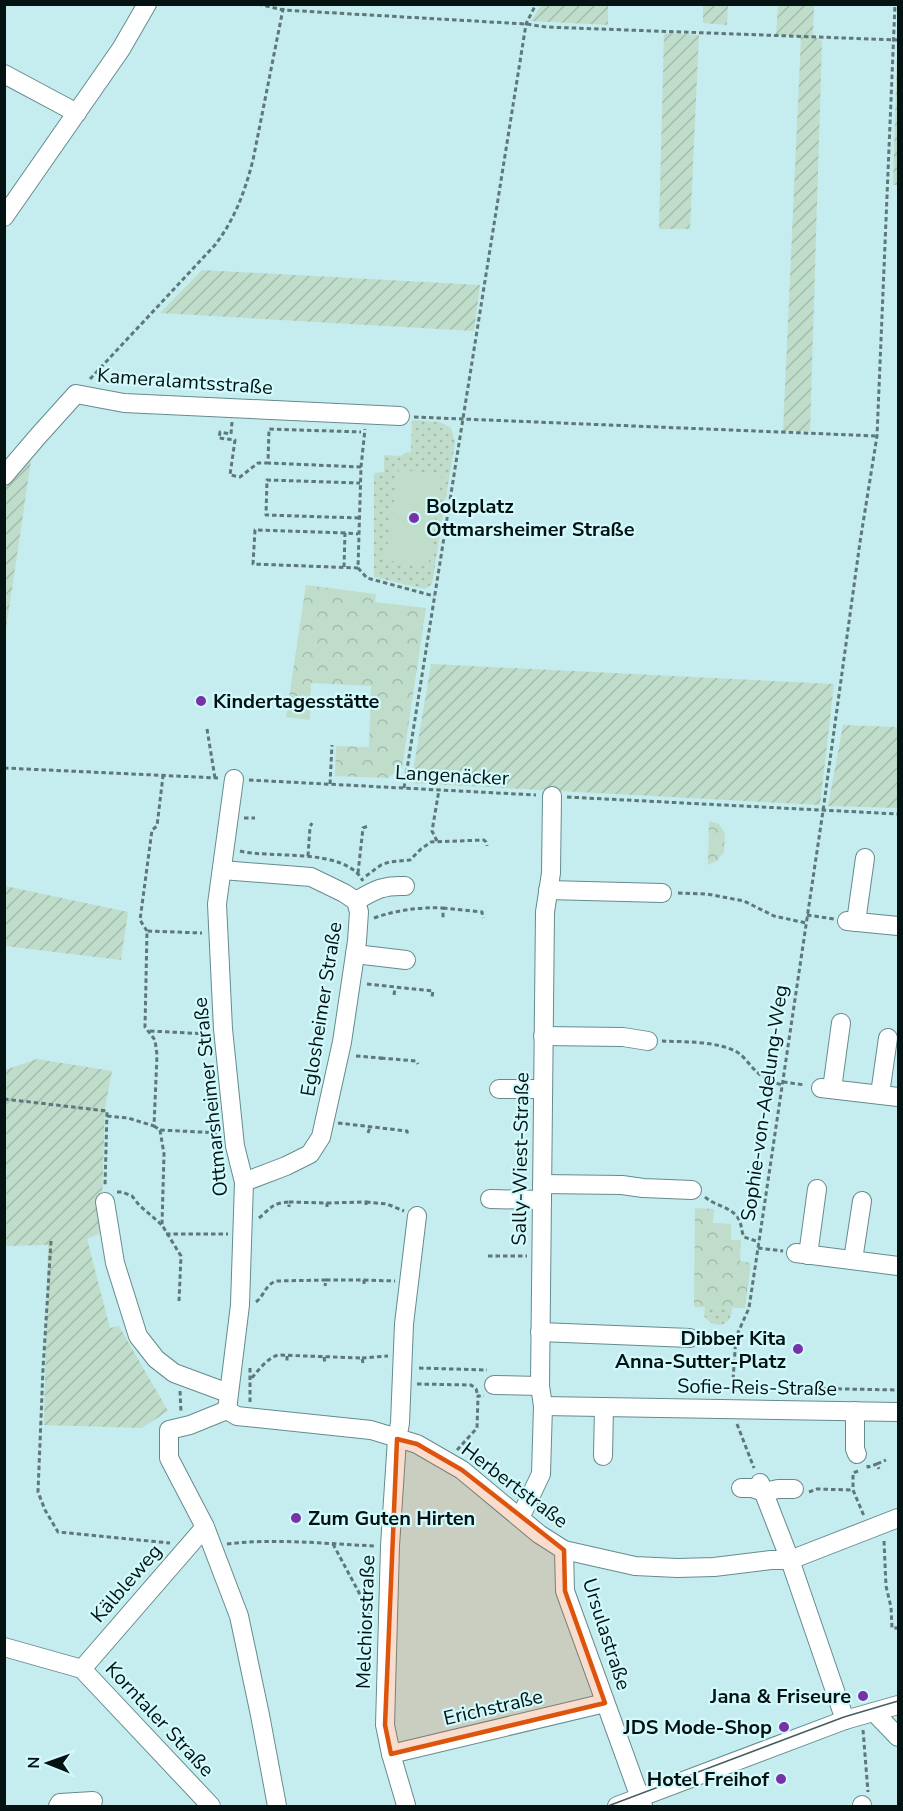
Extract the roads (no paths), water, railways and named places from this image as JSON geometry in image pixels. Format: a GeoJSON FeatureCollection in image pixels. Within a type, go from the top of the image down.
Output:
{"type":"FeatureCollection","features":[{"type":"Feature","properties":{"kind":"street"},"geometry":{"type":"LineString","coordinates":[[4,217],[121,49],[147,4]]}},
{"type":"Feature","properties":{"kind":"street"},"geometry":{"type":"LineString","coordinates":[[4,75],[77,113]]}},
{"type":"Feature","properties":{"kind":"street","name":"Kameralamtsstraße"},"geometry":{"type":"LineString","coordinates":[[4,476],[76,394],[124,404],[365,423],[400,416]]}},
{"type":"Feature","properties":{"kind":"street","name":"Ottmarsheimer Straße"},"geometry":{"type":"LineString","coordinates":[[227,1402],[240,1305],[244,1182],[235,1146],[223,1029],[217,904],[234,779]]}},
{"type":"Feature","properties":{"kind":"street","name":"Sally-Wiest-Straße"},"geometry":{"type":"LineString","coordinates":[[520,1518],[541,1474],[543,1035],[545,912],[551,873],[552,796]]}},
{"type":"Feature","properties":{"kind":"street"},"geometry":{"type":"LineString","coordinates":[[865,858],[852,922],[898,926]]}},
{"type":"Feature","properties":{"kind":"street","name":"Eglosheimer Straße"},"geometry":{"type":"LineString","coordinates":[[222,870],[312,877],[356,901],[359,912],[342,1042],[321,1137],[310,1154],[244,1182]]}},
{"type":"Feature","properties":{"kind":"street"},"geometry":{"type":"LineString","coordinates":[[356,901],[387,885],[405,886]]}},
{"type":"Feature","properties":{"kind":"street"},"geometry":{"type":"LineString","coordinates":[[548,890],[662,893]]}},
{"type":"Feature","properties":{"kind":"street"},"geometry":{"type":"LineString","coordinates":[[355,954],[406,960]]}},
{"type":"Feature","properties":{"kind":"street"},"geometry":{"type":"LineString","coordinates":[[842,1023],[827,1088],[898,1097]]}},
{"type":"Feature","properties":{"kind":"street"},"geometry":{"type":"LineString","coordinates":[[543,1035],[623,1037],[648,1041]]}},
{"type":"Feature","properties":{"kind":"street"},"geometry":{"type":"LineString","coordinates":[[880,1094],[888,1038]]}},
{"type":"Feature","properties":{"kind":"street"},"geometry":{"type":"LineString","coordinates":[[499,1089],[543,1089]]}},
{"type":"Feature","properties":{"kind":"street"},"geometry":{"type":"LineString","coordinates":[[490,1199],[622,1185],[692,1190]]}},
{"type":"Feature","properties":{"kind":"street"},"geometry":{"type":"LineString","coordinates":[[817,1189],[802,1254],[898,1266]]}},
{"type":"Feature","properties":{"kind":"street","name":"Herbertstraße"},"geometry":{"type":"LineString","coordinates":[[108,1195],[116,1263],[138,1336],[156,1359],[227,1402],[237,1416],[371,1430],[417,1444],[462,1470],[539,1534],[564,1550],[635,1566],[714,1568],[771,1560],[790,1560],[898,1518]]}},
{"type":"Feature","properties":{"kind":"street"},"geometry":{"type":"LineString","coordinates":[[853,1260],[862,1201]]}},
{"type":"Feature","properties":{"kind":"street","name":"Melchiorstraße"},"geometry":{"type":"LineString","coordinates":[[406,1804],[385,1725],[386,1626],[397,1438],[400,1423],[404,1324],[417,1216]]}},
{"type":"Feature","properties":{"kind":"street"},"geometry":{"type":"LineString","coordinates":[[540,1332],[690,1338]]}},
{"type":"Feature","properties":{"kind":"street"},"geometry":{"type":"LineString","coordinates":[[492,1384],[540,1386]]}},
{"type":"Feature","properties":{"kind":"street","name":"Sofie-Reis-Straße"},"geometry":{"type":"LineString","coordinates":[[543,1406],[604,1407],[729,1400],[855,1411],[898,1412]]}},
{"type":"Feature","properties":{"kind":"street"},"geometry":{"type":"LineString","coordinates":[[227,1402],[182,1427],[170,1430],[170,1458],[205,1527],[239,1616],[277,1806]]}},
{"type":"Feature","properties":{"kind":"street"},"geometry":{"type":"LineString","coordinates":[[603,1456],[604,1407]]}},
{"type":"Feature","properties":{"kind":"street"},"geometry":{"type":"LineString","coordinates":[[855,1411],[855,1449],[862,1460]]}},
{"type":"Feature","properties":{"kind":"street"},"geometry":{"type":"LineString","coordinates":[[741,1488],[798,1492]]}},
{"type":"Feature","properties":{"kind":"street"},"geometry":{"type":"LineString","coordinates":[[762,1488],[790,1560],[860,1716],[898,1737]]}},
{"type":"Feature","properties":{"kind":"street","name":"Kälbleweg"},"geometry":{"type":"LineString","coordinates":[[82,1669],[205,1527]]}},
{"type":"Feature","properties":{"kind":"street","name":"Ursulastraße"},"geometry":{"type":"LineString","coordinates":[[564,1550],[565,1591],[642,1802]]}},
{"type":"Feature","properties":{"kind":"street","name":"Korntaler Straße"},"geometry":{"type":"LineString","coordinates":[[4,1647],[82,1669],[211,1806]]}},
{"type":"Feature","properties":{"kind":"street","name":"Erichstraße"},"geometry":{"type":"LineString","coordinates":[[391,1754],[605,1703]]}},
{"type":"Feature","properties":{"kind":"street"},"geometry":{"type":"LineString","coordinates":[[617,1806],[642,1802],[860,1716],[898,1705]]}},
{"type":"Feature","properties":{"kind":"street"},"geometry":{"type":"LineString","coordinates":[[58,1806],[60,1803],[93,1801]]}},
{"type":"Feature","properties":{"kind":"tram line"},"geometry":{"type":"LineString","coordinates":[[608,1806],[844,1717],[898,1701]]}},
{"type":"Feature","properties":{"kind":"place","name":"Bolzplatz Ottmarsheimer Straße"},"geometry":{"type":"Point","coordinates":[414,518]}},
{"type":"Feature","properties":{"kind":"place","name":"Kindertagesstätte"},"geometry":{"type":"Point","coordinates":[201,701]}},
{"type":"Feature","properties":{"kind":"place","name":"Dibber Kita Anna-Sutter-Platz"},"geometry":{"type":"Point","coordinates":[798,1349]}},
{"type":"Feature","properties":{"kind":"place","name":"Zum Guten Hirten"},"geometry":{"type":"Point","coordinates":[296,1518]}},
{"type":"Feature","properties":{"kind":"place","name":"Jana & Friseure"},"geometry":{"type":"Point","coordinates":[863,1696]}},
{"type":"Feature","properties":{"kind":"place","name":"JDS Mode-Shop"},"geometry":{"type":"Point","coordinates":[784,1727]}},
{"type":"Feature","properties":{"kind":"place","name":"Hotel Freihof"},"geometry":{"type":"Point","coordinates":[781,1779]}}]}
